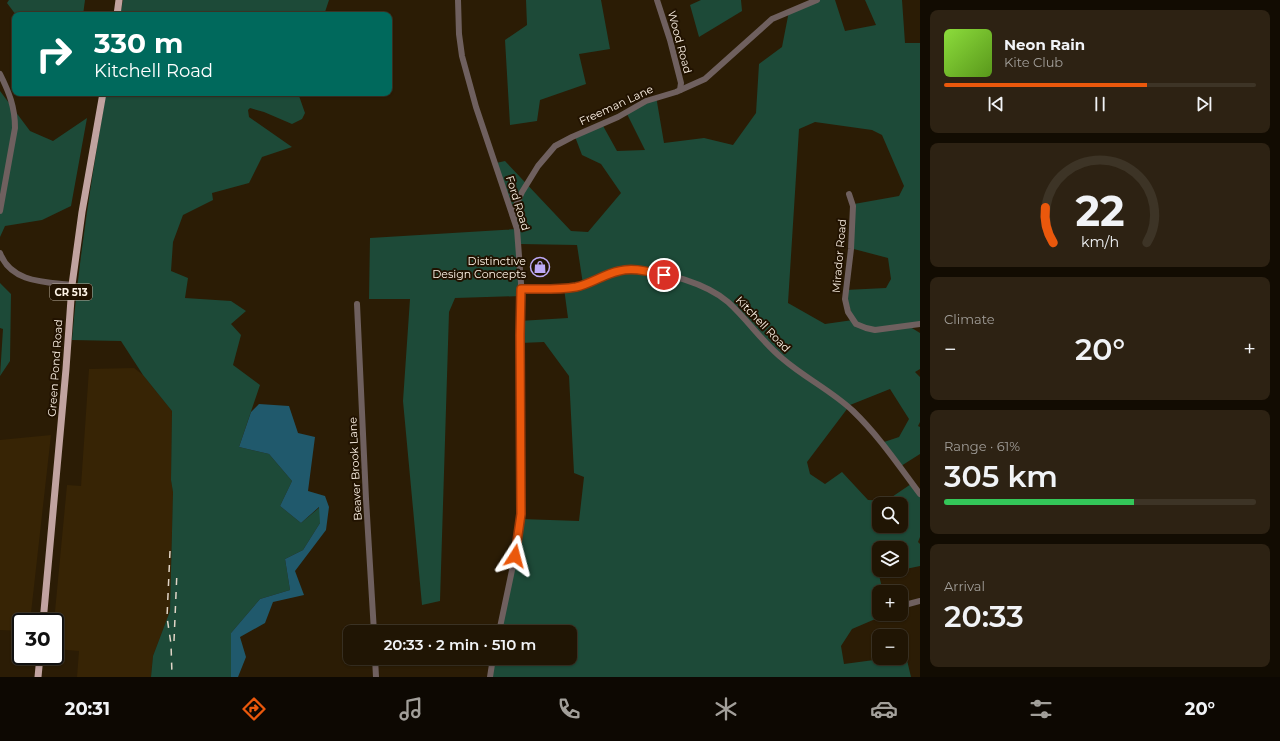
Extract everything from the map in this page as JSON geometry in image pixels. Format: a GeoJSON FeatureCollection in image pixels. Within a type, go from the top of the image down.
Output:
{"type":"FeatureCollection","features":[{"type":"Feature","properties":{"kind":"main road"},"geometry":{"type":"LineString","coordinates":[[117,12],[119,0]]}},
{"type":"Feature","properties":{"kind":"main road","name":"Green Pond Road"},"geometry":{"type":"LineString","coordinates":[[44,613],[66,369],[72,285],[82,212],[102,96]]}},
{"type":"Feature","properties":{"kind":"main road"},"geometry":{"type":"LineString","coordinates":[[38,677],[39,665]]}},
{"type":"Feature","properties":{"kind":"street","name":"Ford Road"},"geometry":{"type":"LineString","coordinates":[[458,0],[462,56],[476,107],[517,229],[519,248],[521,289],[521,514],[515,556],[500,625]]}},
{"type":"Feature","properties":{"kind":"street","name":"Wood Road"},"geometry":{"type":"LineString","coordinates":[[657,0],[670,40],[681,83],[680,90]]}},
{"type":"Feature","properties":{"kind":"street","name":"Freeman Lane"},"geometry":{"type":"LineString","coordinates":[[514,219],[515,207],[520,196],[538,166],[555,146],[618,117],[646,101],[680,90],[705,78],[772,19],[817,0]]}},
{"type":"Feature","properties":{"kind":"street"},"geometry":{"type":"LineString","coordinates":[[0,74],[12,98],[15,116],[15,128],[0,211]]}},
{"type":"Feature","properties":{"kind":"street","name":"Mirador Road"},"geometry":{"type":"LineString","coordinates":[[849,194],[853,206],[851,249],[845,299],[848,312],[856,324],[870,329],[883,330],[920,324]]}},
{"type":"Feature","properties":{"kind":"street"},"geometry":{"type":"LineString","coordinates":[[0,254],[8,267],[18,275],[34,281],[72,285]]}},
{"type":"Feature","properties":{"kind":"street","name":"Kitchell Road"},"geometry":{"type":"LineString","coordinates":[[521,289],[574,287],[590,283],[617,271],[626,270],[643,271],[675,277],[706,287],[729,303],[783,360],[853,411],[874,435],[920,494]]}},
{"type":"Feature","properties":{"kind":"street","name":"Beaver Brook Lane"},"geometry":{"type":"LineString","coordinates":[[357,304],[374,625]]}},
{"type":"Feature","properties":{"kind":"street"},"geometry":{"type":"LineString","coordinates":[[908,604],[920,601]]}},
{"type":"Feature","properties":{"kind":"street"},"geometry":{"type":"LineString","coordinates":[[376,665],[376,677]]}},
{"type":"Feature","properties":{"kind":"street"},"geometry":{"type":"LineString","coordinates":[[490,677],[492,665]]}},
{"type":"Feature","properties":{"kind":"shaded area"},"geometry":{"type":"Polygon","coordinates":[[[134,368],[143,375],[172,411],[171,480],[173,492],[170,611],[153,656],[151,677],[77,677],[79,651],[64,650],[64,613],[55,613],[67,485],[81,486],[89,369],[134,368]]]}},
{"type":"Feature","properties":{"kind":"shaded area"},"geometry":{"type":"Polygon","coordinates":[[[51,435],[31,613],[12,613],[12,631],[0,630],[0,440],[51,435]]]}},
{"type":"Feature","properties":{"kind":"green space"},"geometry":{"type":"Polygon","coordinates":[[[9,0],[85,0],[83,12],[14,12],[7,3],[9,0]]]}},
{"type":"Feature","properties":{"kind":"green space"},"geometry":{"type":"Polygon","coordinates":[[[123,0],[329,0],[325,12],[121,12],[123,0]]]}},
{"type":"Feature","properties":{"kind":"green space"},"geometry":{"type":"Polygon","coordinates":[[[526,0],[601,0],[610,49],[579,54],[586,84],[540,100],[537,121],[510,125],[505,40],[527,25],[526,0]]]}},
{"type":"Feature","properties":{"kind":"green space"},"geometry":{"type":"Polygon","coordinates":[[[701,0],[741,0],[742,11],[699,37],[690,5],[701,0]]]}},
{"type":"Feature","properties":{"kind":"green space"},"geometry":{"type":"Polygon","coordinates":[[[815,0],[835,0],[845,31],[876,25],[865,0],[902,0],[905,43],[920,43],[920,323],[907,325],[920,333],[920,369],[915,372],[920,377],[920,422],[918,426],[920,427],[920,454],[901,466],[881,443],[899,437],[909,419],[890,389],[850,405],[807,462],[810,474],[825,484],[842,472],[868,500],[872,500],[872,533],[908,533],[908,497],[892,497],[914,482],[920,490],[920,537],[918,542],[920,544],[920,566],[908,569],[908,541],[872,541],[872,577],[879,577],[881,585],[872,585],[872,620],[852,629],[841,646],[844,664],[872,660],[872,665],[908,664],[911,677],[492,677],[494,665],[577,665],[577,625],[501,625],[521,519],[579,521],[584,477],[574,473],[569,376],[544,342],[520,343],[519,321],[568,318],[564,288],[583,284],[577,245],[520,244],[521,296],[455,298],[449,312],[440,601],[422,605],[403,401],[410,299],[369,299],[370,238],[517,229],[496,163],[505,161],[571,231],[588,232],[621,193],[601,164],[582,155],[574,134],[602,124],[617,151],[645,150],[626,112],[656,96],[664,143],[704,138],[733,145],[756,113],[759,64],[782,47],[789,11],[815,0]],[[815,122],[799,129],[788,303],[825,324],[853,320],[845,290],[886,288],[891,279],[888,258],[850,248],[854,204],[899,196],[904,186],[882,135],[872,130],[815,122]]]}},
{"type":"Feature","properties":{"kind":"green space"},"geometry":{"type":"Polygon","coordinates":[[[0,91],[30,131],[53,141],[87,118],[71,206],[42,220],[5,226],[0,237],[0,91]]]}},
{"type":"Feature","properties":{"kind":"green space"},"geometry":{"type":"Polygon","coordinates":[[[106,96],[299,96],[305,113],[302,119],[292,124],[264,112],[250,108],[248,110],[249,117],[292,147],[262,157],[249,183],[212,193],[213,200],[183,215],[173,242],[171,271],[188,278],[185,298],[231,301],[246,311],[231,324],[241,335],[233,365],[260,385],[239,447],[269,454],[292,481],[280,506],[301,523],[320,507],[320,523],[303,550],[285,559],[290,590],[260,599],[231,633],[231,677],[151,677],[153,656],[170,611],[173,492],[171,480],[172,411],[143,375],[121,341],[72,340],[86,216],[106,96]]]}},
{"type":"Feature","properties":{"kind":"green space"},"geometry":{"type":"Polygon","coordinates":[[[0,283],[11,294],[10,361],[0,376],[3,329],[0,328],[0,283]]]}},
{"type":"Feature","properties":{"kind":"water"},"geometry":{"type":"Polygon","coordinates":[[[259,404],[289,406],[298,433],[315,437],[308,491],[325,496],[329,507],[326,530],[295,571],[304,595],[273,602],[265,623],[240,637],[246,657],[238,677],[231,677],[231,633],[260,599],[290,590],[285,559],[303,550],[320,523],[319,507],[301,523],[280,506],[292,481],[269,454],[239,447],[251,412],[259,404]]]}},
{"type":"Feature","properties":{"kind":"railway"},"geometry":{"type":"LineString","coordinates":[[170,551],[167,617],[171,644],[172,675]]}},
{"type":"Feature","properties":{"kind":"railway"},"geometry":{"type":"LineString","coordinates":[[174,641],[177,571]]}},
{"type":"Feature","properties":{"kind":"place","name":"Distinctive Design Concepts"},"geometry":{"type":"Point","coordinates":[540,267]}},
{"type":"Feature","properties":{"kind":"route"},"geometry":{"type":"LineString","coordinates":[[515,556],[521,514],[521,289],[574,287],[590,283],[617,271],[626,270],[643,271],[664,275]]}}]}
